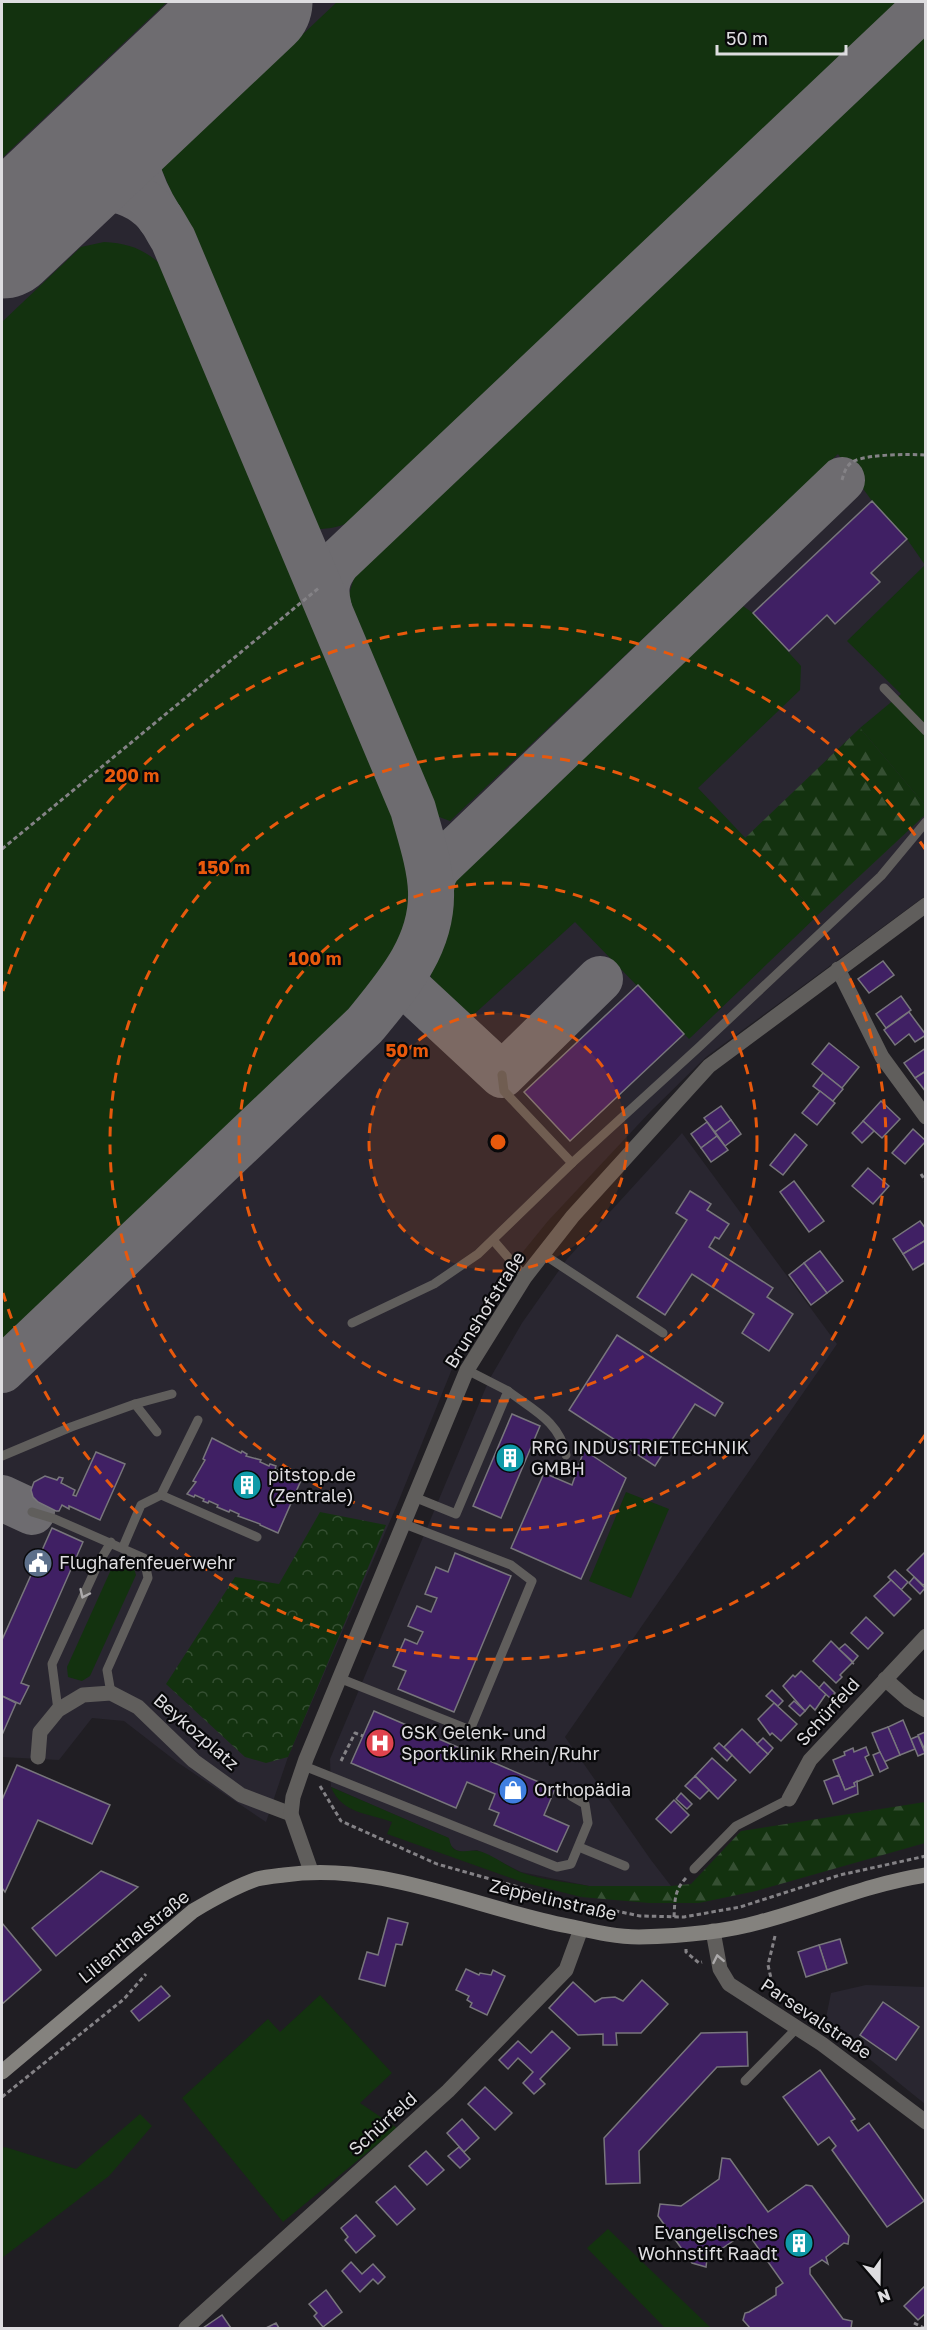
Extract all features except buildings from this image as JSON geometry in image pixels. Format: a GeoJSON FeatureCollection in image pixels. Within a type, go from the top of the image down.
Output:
{"type":"FeatureCollection","features":[{"type":"Feature","properties":{"kind":"main road","name":"Zeppelinstraße"},"geometry":{"type":"LineString","coordinates":[[311,1871],[363,1875],[428,1889],[541,1921],[607,1935],[636,1937],[676,1936],[760,1922],[842,1895],[926,1875]]}},
{"type":"Feature","properties":{"kind":"main road","name":"Lilienthalstraße"},"geometry":{"type":"LineString","coordinates":[[2,2072],[193,1911],[223,1893],[259,1879],[311,1871]]}},
{"type":"Feature","properties":{"kind":"street","name":"Brunshofstraße"},"geometry":{"type":"LineString","coordinates":[[291,1814],[293,1797],[304,1766],[402,1523],[467,1371],[525,1276],[572,1217],[709,1066],[926,905]]}},
{"type":"Feature","properties":{"kind":"street"},"geometry":{"type":"LineString","coordinates":[[838,969],[882,1058],[926,1117]]}},
{"type":"Feature","properties":{"kind":"street","name":"Schürfeld"},"geometry":{"type":"LineString","coordinates":[[789,1799],[810,1760],[926,1636]]}},
{"type":"Feature","properties":{"kind":"street"},"geometry":{"type":"LineString","coordinates":[[885,1678],[909,1700],[926,1710]]}},
{"type":"Feature","properties":{"kind":"street"},"geometry":{"type":"LineString","coordinates":[[38,1757],[40,1732],[58,1710],[83,1695],[111,1692]]}},
{"type":"Feature","properties":{"kind":"street","name":"Beykozplatz"},"geometry":{"type":"LineString","coordinates":[[111,1692],[138,1707],[194,1761],[241,1795],[291,1814]]}},
{"type":"Feature","properties":{"kind":"street"},"geometry":{"type":"LineString","coordinates":[[291,1814],[311,1871]]}},
{"type":"Feature","properties":{"kind":"street","name":"Schürfeld"},"geometry":{"type":"LineString","coordinates":[[186,2328],[448,2091],[566,1970],[581,1929]]}},
{"type":"Feature","properties":{"kind":"street","name":"Parsevalstraße"},"geometry":{"type":"LineString","coordinates":[[713,1931],[720,1969],[729,1984],[780,2016],[926,2122]]}},
{"type":"Feature","properties":{"kind":"lane"},"geometry":{"type":"LineString","coordinates":[[884,688],[926,731]]}},
{"type":"Feature","properties":{"kind":"lane"},"geometry":{"type":"LineString","coordinates":[[352,1323],[435,1284],[478,1254],[572,1163],[881,876],[926,822]]}},
{"type":"Feature","properties":{"kind":"lane"},"geometry":{"type":"LineString","coordinates":[[502,1075],[504,1091],[572,1163]]}},
{"type":"Feature","properties":{"kind":"lane"},"geometry":{"type":"LineString","coordinates":[[493,1240],[525,1276]]}},
{"type":"Feature","properties":{"kind":"lane"},"geometry":{"type":"LineString","coordinates":[[543,1254],[663,1333]]}},
{"type":"Feature","properties":{"kind":"lane"},"geometry":{"type":"LineString","coordinates":[[467,1371],[508,1391],[553,1424],[564,1441],[566,1455]]}},
{"type":"Feature","properties":{"kind":"lane"},"geometry":{"type":"LineString","coordinates":[[414,1497],[456,1514],[508,1391]]}},
{"type":"Feature","properties":{"kind":"lane"},"geometry":{"type":"LineString","coordinates":[[2,1456],[135,1404],[172,1394]]}},
{"type":"Feature","properties":{"kind":"lane"},"geometry":{"type":"LineString","coordinates":[[135,1404],[157,1432]]}},
{"type":"Feature","properties":{"kind":"lane"},"geometry":{"type":"LineString","coordinates":[[123,1547],[141,1505],[161,1496],[198,1420]]}},
{"type":"Feature","properties":{"kind":"lane"},"geometry":{"type":"LineString","coordinates":[[161,1496],[257,1538]]}},
{"type":"Feature","properties":{"kind":"lane"},"geometry":{"type":"LineString","coordinates":[[32,1512],[56,1519],[144,1558],[148,1578],[108,1670],[111,1692]]}},
{"type":"Feature","properties":{"kind":"lane"},"geometry":{"type":"LineString","coordinates":[[339,1678],[470,1730],[532,1581],[511,1565],[402,1523]]}},
{"type":"Feature","properties":{"kind":"lane"},"geometry":{"type":"LineString","coordinates":[[58,1710],[52,1664],[98,1564],[111,1542]]}},
{"type":"Feature","properties":{"kind":"lane"},"geometry":{"type":"LineString","coordinates":[[304,1766],[557,1867],[571,1864],[588,1823],[585,1804],[571,1796]]}},
{"type":"Feature","properties":{"kind":"lane","name":"Schürfeld"},"geometry":{"type":"LineString","coordinates":[[694,1869],[736,1826],[789,1799]]}},
{"type":"Feature","properties":{"kind":"lane"},"geometry":{"type":"LineString","coordinates":[[579,1847],[625,1866]]}},
{"type":"Feature","properties":{"kind":"lane"},"geometry":{"type":"LineString","coordinates":[[745,2081],[797,2028]]}},
{"type":"Feature","properties":{"kind":"path"},"geometry":{"type":"LineString","coordinates":[[842,480],[845,469],[854,461],[882,456],[926,454]]}},
{"type":"Feature","properties":{"kind":"path"},"geometry":{"type":"LineString","coordinates":[[2,849],[320,587]]}},
{"type":"Feature","properties":{"kind":"path"},"geometry":{"type":"LineString","coordinates":[[921,1174],[926,1182]]}},
{"type":"Feature","properties":{"kind":"path"},"geometry":{"type":"LineString","coordinates":[[341,1761],[355,1733],[363,1736]]}},
{"type":"Feature","properties":{"kind":"path"},"geometry":{"type":"LineString","coordinates":[[304,1766],[326,1795],[341,1821],[437,1864],[526,1889],[640,1916],[674,1917],[740,1907],[840,1875],[926,1856]]}},
{"type":"Feature","properties":{"kind":"path"},"geometry":{"type":"LineString","coordinates":[[674,1917],[677,1887],[694,1869]]}},
{"type":"Feature","properties":{"kind":"path"},"geometry":{"type":"LineString","coordinates":[[523,1898],[526,1889]]}},
{"type":"Feature","properties":{"kind":"path"},"geometry":{"type":"LineString","coordinates":[[775,1936],[768,1965],[780,2016]]}},
{"type":"Feature","properties":{"kind":"path"},"geometry":{"type":"LineString","coordinates":[[914,2323],[924,2328]]}},
{"type":"Feature","properties":{"kind":"shaded area"},"geometry":{"type":"Polygon","coordinates":[[[2,2],[925,2],[925,896],[706,1057],[650,1112],[548,1221],[513,1264],[456,1359],[397,1505],[288,1757],[266,1822],[177,1762],[124,1721],[92,1718],[59,1760],[2,1757],[2,2]]]}},
{"type":"Feature","properties":{"kind":"shaded area"},"geometry":{"type":"Polygon","coordinates":[[[682,1133],[837,1344],[565,1737],[671,1886],[589,1886],[521,1872],[477,1850],[463,1852],[456,1850],[451,1846],[448,1838],[331,1787],[330,1759],[489,1380],[522,1323],[567,1259],[682,1133]]]}},
{"type":"Feature","properties":{"kind":"shaded area"},"geometry":{"type":"Polygon","coordinates":[[[866,1985],[925,1987],[925,2104],[825,2023],[831,1993],[866,1985]]]}},
{"type":"Feature","properties":{"kind":"green space"},"geometry":{"type":"Polygon","coordinates":[[[2,2],[167,2],[2,158],[2,2]]]}},
{"type":"Feature","properties":{"kind":"green space"},"geometry":{"type":"Polygon","coordinates":[[[337,2],[901,2],[355,519],[336,527],[315,529],[161,168],[337,2]]]}},
{"type":"Feature","properties":{"kind":"green space"},"geometry":{"type":"Polygon","coordinates":[[[925,31],[925,565],[907,539],[872,501],[838,454],[450,821],[434,815],[346,604],[357,568],[925,31]]]}},
{"type":"Feature","properties":{"kind":"green space"},"geometry":{"type":"Polygon","coordinates":[[[104,242],[134,247],[142,251],[172,276],[389,804],[408,874],[411,913],[396,953],[355,1013],[2,1347],[2,322],[81,247],[104,242]]]}},
{"type":"Feature","properties":{"kind":"green space"},"geometry":{"type":"Polygon","coordinates":[[[925,565],[925,805],[860,728],[901,694],[847,641],[925,565]]]}},
{"type":"Feature","properties":{"kind":"green space"},"geometry":{"type":"Polygon","coordinates":[[[740,604],[753,613],[801,666],[800,690],[698,788],[818,915],[689,1039],[575,922],[471,1017],[431,978],[429,961],[457,871],[740,604]]]}},
{"type":"Feature","properties":{"kind":"green space"},"geometry":{"type":"Polygon","coordinates":[[[860,728],[925,805],[925,815],[818,915],[745,838],[860,728]]]}},
{"type":"Feature","properties":{"kind":"green space"},"geometry":{"type":"Polygon","coordinates":[[[626,1492],[669,1509],[631,1598],[589,1581],[626,1492]]]}},
{"type":"Feature","properties":{"kind":"green space"},"geometry":{"type":"Polygon","coordinates":[[[320,1512],[386,1525],[288,1757],[266,1763],[245,1757],[166,1684],[235,1577],[279,1584],[320,1512]]]}},
{"type":"Feature","properties":{"kind":"green space"},"geometry":{"type":"Polygon","coordinates":[[[124,1561],[133,1565],[136,1575],[90,1676],[82,1681],[68,1677],[67,1667],[114,1563],[124,1561]]]}},
{"type":"Feature","properties":{"kind":"green space"},"geometry":{"type":"Polygon","coordinates":[[[331,1787],[449,1838],[456,1850],[483,1852],[528,1875],[589,1886],[581,1897],[522,1882],[387,1834],[392,1822],[349,1808],[336,1796],[331,1787]]]}},
{"type":"Feature","properties":{"kind":"green space"},"geometry":{"type":"Polygon","coordinates":[[[925,1802],[925,1843],[756,1891],[699,1903],[649,1903],[581,1897],[589,1886],[691,1884],[741,1831],[925,1802]]]}},
{"type":"Feature","properties":{"kind":"green space"},"geometry":{"type":"Polygon","coordinates":[[[320,1995],[392,2073],[360,2103],[397,2128],[283,2222],[182,2098],[268,2019],[280,2032],[320,1995]]]}},
{"type":"Feature","properties":{"kind":"green space"},"geometry":{"type":"Polygon","coordinates":[[[140,2114],[152,2126],[109,2176],[2,2258],[2,2148],[76,2169],[140,2114]]]}},
{"type":"Feature","properties":{"kind":"green space"},"geometry":{"type":"Polygon","coordinates":[[[608,2229],[711,2328],[665,2328],[587,2248],[608,2229]]]}},
{"type":"Feature","properties":{"kind":"taxiway"},"geometry":{"type":"LineString","coordinates":[[329,608],[327,584],[338,562],[926,5]]}},
{"type":"Feature","properties":{"kind":"taxiway"},"geometry":{"type":"LineString","coordinates":[[156,94],[141,114],[134,143],[142,182],[160,218]]}},
{"type":"Feature","properties":{"kind":"taxiway"},"geometry":{"type":"LineString","coordinates":[[2,1370],[365,1025],[411,964],[426,929],[431,891],[427,860],[413,809],[173,239],[151,208],[125,192],[110,189],[94,187],[64,192],[50,198],[31,212]]}},
{"type":"Feature","properties":{"kind":"taxiway"},"geometry":{"type":"LineString","coordinates":[[431,889],[433,876],[438,867],[842,480]]}},
{"type":"Feature","properties":{"kind":"taxiway"},"geometry":{"type":"LineString","coordinates":[[401,981],[502,1075],[600,979]]}},
{"type":"Feature","properties":{"kind":"taxiway"},"geometry":{"type":"LineString","coordinates":[[2,1498],[32,1512]]}},
{"type":"Feature","properties":{"kind":"runway"},"geometry":{"type":"LineString","coordinates":[[2,240],[254,2]]}},
{"type":"Feature","properties":{"kind":"place","name":"RRG INDUSTRIETECHNIK GMBH"},"geometry":{"type":"Point","coordinates":[510,1458]}},
{"type":"Feature","properties":{"kind":"place","name":"pitstop.de (Zentrale)"},"geometry":{"type":"Point","coordinates":[247,1485]}},
{"type":"Feature","properties":{"kind":"place","name":"Flughafenfeuerwehr"},"geometry":{"type":"Point","coordinates":[38,1563]}},
{"type":"Feature","properties":{"kind":"place","name":"GSK Gelenk- und Sportklinik Rhein/Ruhr"},"geometry":{"type":"Point","coordinates":[380,1743]}},
{"type":"Feature","properties":{"kind":"place","name":"Orthopädia"},"geometry":{"type":"Point","coordinates":[513,1790]}},
{"type":"Feature","properties":{"kind":"place","name":"Evangelisches Wohnstift Raadt"},"geometry":{"type":"Point","coordinates":[799,2243]}}]}
